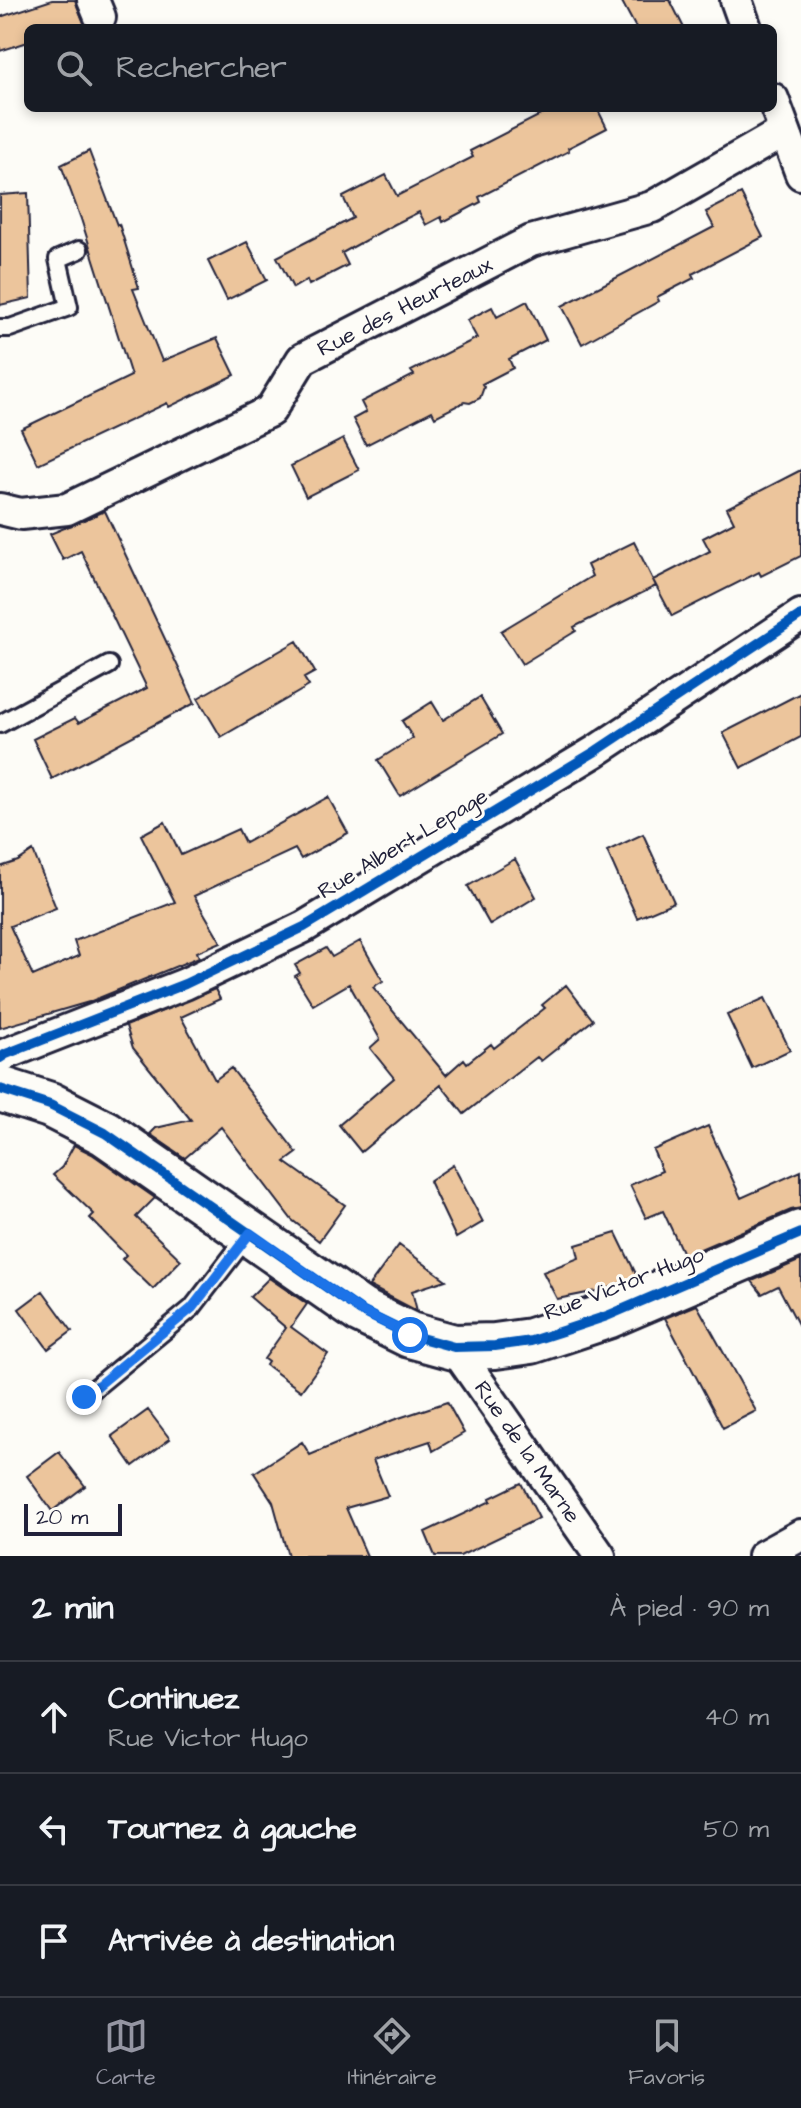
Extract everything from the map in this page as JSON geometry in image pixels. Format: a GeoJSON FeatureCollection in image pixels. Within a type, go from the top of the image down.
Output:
{"type":"FeatureCollection","features":[{"type":"Feature","properties":{"kind":"street"},"geometry":{"type":"LineString","coordinates":[[736,0],[745,24]]}},
{"type":"Feature","properties":{"kind":"street"},"geometry":{"type":"LineString","coordinates":[[777,110],[801,174]]}},
{"type":"Feature","properties":{"kind":"street","name":"Rue des Heurteaux"},"geometry":{"type":"LineString","coordinates":[[0,509],[21,514],[67,509],[94,496],[270,411],[302,359],[531,241],[652,207],[785,131]]}},
{"type":"Feature","properties":{"kind":"street","name":"Rue Albert Lepage"},"geometry":{"type":"LineString","coordinates":[[0,1058],[185,984],[304,927],[596,751],[801,615]]}},
{"type":"Feature","properties":{"kind":"street","name":"Rue Victor Hugo"},"geometry":{"type":"LineString","coordinates":[[0,1089],[50,1105],[105,1133],[361,1311],[410,1335],[454,1347],[531,1341],[562,1331],[607,1316],[801,1233]]}},
{"type":"Feature","properties":{"kind":"street","name":"Rue de la Marne"},"geometry":{"type":"LineString","coordinates":[[454,1347],[600,1556]]}},
{"type":"Feature","properties":{"kind":"street"},"geometry":{"type":"LineString","coordinates":[[763,1556],[801,1535]]}},
{"type":"Feature","properties":{"kind":"lane"},"geometry":{"type":"LineString","coordinates":[[0,328],[10,328],[69,307],[58,259],[79,250]]}},
{"type":"Feature","properties":{"kind":"lane"},"geometry":{"type":"LineString","coordinates":[[0,724],[109,665]]}},
{"type":"Feature","properties":{"kind":"lane"},"geometry":{"type":"LineString","coordinates":[[84,1397],[192,1308],[250,1233]]}},
{"type":"Feature","properties":{"kind":"building"},"geometry":{"type":"Polygon","coordinates":[[[52,0],[75,0],[84,24],[24,24],[24,43],[0,51],[0,17],[52,0]]]}},
{"type":"Feature","properties":{"kind":"building"},"geometry":{"type":"Polygon","coordinates":[[[621,0],[670,0],[682,24],[634,24],[621,0]]]}},
{"type":"Feature","properties":{"kind":"building"},"geometry":{"type":"Polygon","coordinates":[[[546,112],[599,112],[607,128],[479,197],[481,202],[443,222],[441,217],[426,225],[419,212],[395,224],[342,253],[348,265],[309,285],[307,280],[293,288],[277,257],[353,218],[343,197],[386,175],[397,196],[473,157],[470,151],[546,112]]]}},
{"type":"Feature","properties":{"kind":"building"},"geometry":{"type":"Polygon","coordinates":[[[89,151],[119,224],[139,288],[133,289],[162,361],[217,338],[235,375],[169,407],[167,403],[38,464],[21,429],[131,376],[61,165],[89,151]]]}},
{"type":"Feature","properties":{"kind":"building"},"geometry":{"type":"Polygon","coordinates":[[[28,193],[31,298],[0,305],[0,195],[28,193]]]}},
{"type":"Feature","properties":{"kind":"building"},"geometry":{"type":"Polygon","coordinates":[[[741,194],[763,237],[692,274],[694,278],[657,297],[659,301],[582,344],[562,306],[714,227],[706,212],[741,194]]]}},
{"type":"Feature","properties":{"kind":"building"},"geometry":{"type":"Polygon","coordinates":[[[247,242],[267,280],[227,300],[208,261],[247,242]]]}},
{"type":"Feature","properties":{"kind":"building"},"geometry":{"type":"Polygon","coordinates":[[[527,301],[546,340],[509,359],[513,368],[482,384],[484,387],[480,398],[470,403],[464,402],[435,417],[432,411],[366,445],[353,419],[366,412],[361,402],[414,375],[411,371],[477,338],[467,320],[492,307],[497,317],[527,301]]]}},
{"type":"Feature","properties":{"kind":"building"},"geometry":{"type":"Polygon","coordinates":[[[343,439],[359,470],[306,497],[291,466],[343,439]]]}},
{"type":"Feature","properties":{"kind":"building"},"geometry":{"type":"Polygon","coordinates":[[[801,470],[801,556],[761,576],[759,572],[672,616],[653,580],[710,551],[703,538],[734,522],[727,508],[801,470]]]}},
{"type":"Feature","properties":{"kind":"building"},"geometry":{"type":"Polygon","coordinates":[[[105,511],[195,703],[52,779],[33,739],[75,718],[79,723],[147,688],[81,551],[63,560],[50,534],[105,511]]]}},
{"type":"Feature","properties":{"kind":"building"},"geometry":{"type":"Polygon","coordinates":[[[634,542],[656,586],[574,627],[576,631],[522,664],[501,631],[592,576],[587,565],[634,542]]]}},
{"type":"Feature","properties":{"kind":"building"},"geometry":{"type":"Polygon","coordinates":[[[297,641],[315,672],[304,678],[309,686],[221,737],[198,698],[297,641]]]}},
{"type":"Feature","properties":{"kind":"building"},"geometry":{"type":"Polygon","coordinates":[[[801,693],[801,737],[741,768],[723,733],[801,693]]]}},
{"type":"Feature","properties":{"kind":"building"},"geometry":{"type":"Polygon","coordinates":[[[480,697],[502,734],[400,796],[378,760],[413,738],[402,721],[432,702],[443,720],[480,697]]]}},
{"type":"Feature","properties":{"kind":"building"},"geometry":{"type":"Polygon","coordinates":[[[328,797],[348,833],[301,859],[295,849],[194,896],[221,942],[197,952],[199,957],[89,1002],[0,1028],[0,867],[18,861],[33,851],[56,908],[10,926],[33,976],[79,956],[74,941],[175,902],[141,835],[165,822],[181,855],[238,829],[245,843],[328,797]]]}},
{"type":"Feature","properties":{"kind":"building"},"geometry":{"type":"Polygon","coordinates":[[[643,834],[674,902],[637,918],[607,851],[643,834]]]}},
{"type":"Feature","properties":{"kind":"building"},"geometry":{"type":"Polygon","coordinates":[[[515,859],[536,897],[490,925],[468,886],[515,859]]]}},
{"type":"Feature","properties":{"kind":"building"},"geometry":{"type":"Polygon","coordinates":[[[360,941],[383,981],[373,987],[446,1075],[464,1059],[467,1063],[491,1044],[494,1048],[545,1008],[542,1005],[566,985],[593,1020],[541,1061],[537,1057],[464,1114],[441,1085],[361,1152],[339,1125],[394,1078],[370,1048],[380,1039],[349,984],[313,1005],[295,976],[300,973],[295,965],[326,948],[332,957],[360,941]]]}},
{"type":"Feature","properties":{"kind":"building"},"geometry":{"type":"Polygon","coordinates":[[[215,989],[220,999],[181,1017],[215,1080],[231,1068],[297,1153],[285,1162],[345,1205],[319,1241],[292,1220],[221,1127],[185,1158],[150,1134],[156,1128],[191,1120],[133,1048],[126,1026],[215,989]]]}},
{"type":"Feature","properties":{"kind":"building"},"geometry":{"type":"Polygon","coordinates":[[[765,998],[790,1050],[752,1068],[727,1015],[765,998]]]}},
{"type":"Feature","properties":{"kind":"building"},"geometry":{"type":"Polygon","coordinates":[[[708,1126],[741,1198],[801,1171],[801,1208],[684,1256],[663,1211],[646,1218],[630,1185],[662,1171],[653,1150],[708,1126]]]}},
{"type":"Feature","properties":{"kind":"building"},"geometry":{"type":"Polygon","coordinates":[[[74,1145],[155,1198],[136,1217],[181,1260],[153,1289],[122,1259],[126,1255],[90,1218],[94,1214],[53,1175],[62,1167],[74,1145]]]}},
{"type":"Feature","properties":{"kind":"building"},"geometry":{"type":"Polygon","coordinates":[[[453,1165],[483,1222],[456,1238],[429,1181],[453,1165]]]}},
{"type":"Feature","properties":{"kind":"building"},"geometry":{"type":"Polygon","coordinates":[[[616,1233],[637,1276],[607,1289],[557,1299],[543,1272],[579,1258],[576,1245],[616,1233]]]}},
{"type":"Feature","properties":{"kind":"building"},"geometry":{"type":"Polygon","coordinates":[[[399,1245],[446,1280],[412,1291],[417,1311],[369,1286],[399,1245]]]}},
{"type":"Feature","properties":{"kind":"building"},"geometry":{"type":"Polygon","coordinates":[[[801,1260],[801,1330],[778,1286],[762,1294],[752,1281],[801,1260]]]}},
{"type":"Feature","properties":{"kind":"building"},"geometry":{"type":"Polygon","coordinates":[[[269,1278],[307,1304],[291,1327],[328,1354],[301,1391],[266,1365],[268,1362],[264,1359],[286,1328],[250,1297],[269,1278]]]}},
{"type":"Feature","properties":{"kind":"building"},"geometry":{"type":"Polygon","coordinates":[[[43,1291],[72,1331],[48,1349],[19,1309],[43,1291]]]}},
{"type":"Feature","properties":{"kind":"building"},"geometry":{"type":"Polygon","coordinates":[[[697,1305],[756,1411],[723,1428],[665,1318],[697,1305]]]}},
{"type":"Feature","properties":{"kind":"building"},"geometry":{"type":"Polygon","coordinates":[[[447,1402],[464,1433],[433,1451],[430,1441],[373,1460],[388,1496],[346,1508],[367,1556],[288,1556],[273,1502],[254,1473],[302,1442],[310,1455],[393,1420],[447,1402]]]}},
{"type":"Feature","properties":{"kind":"building"},"geometry":{"type":"Polygon","coordinates":[[[148,1410],[170,1439],[133,1466],[112,1436],[148,1410]]]}},
{"type":"Feature","properties":{"kind":"building"},"geometry":{"type":"Polygon","coordinates":[[[59,1452],[85,1486],[52,1511],[27,1476],[59,1452]]]}},
{"type":"Feature","properties":{"kind":"building"},"geometry":{"type":"Polygon","coordinates":[[[521,1483],[539,1518],[460,1556],[435,1556],[425,1532],[521,1483]]]}},
{"type":"Feature","properties":{"kind":"cycle path"},"geometry":{"type":"LineString","coordinates":[[0,1058],[185,984],[304,927],[596,751],[801,615]]}},
{"type":"Feature","properties":{"kind":"cycle path"},"geometry":{"type":"LineString","coordinates":[[0,1089],[50,1105],[105,1133],[361,1311],[410,1335],[454,1347],[531,1341],[562,1331],[607,1316],[801,1233]]}},
{"type":"Feature","properties":{"kind":"route"},"geometry":{"type":"LineString","coordinates":[[84,1397],[192,1308],[250,1233],[361,1311],[410,1335]]}}]}
